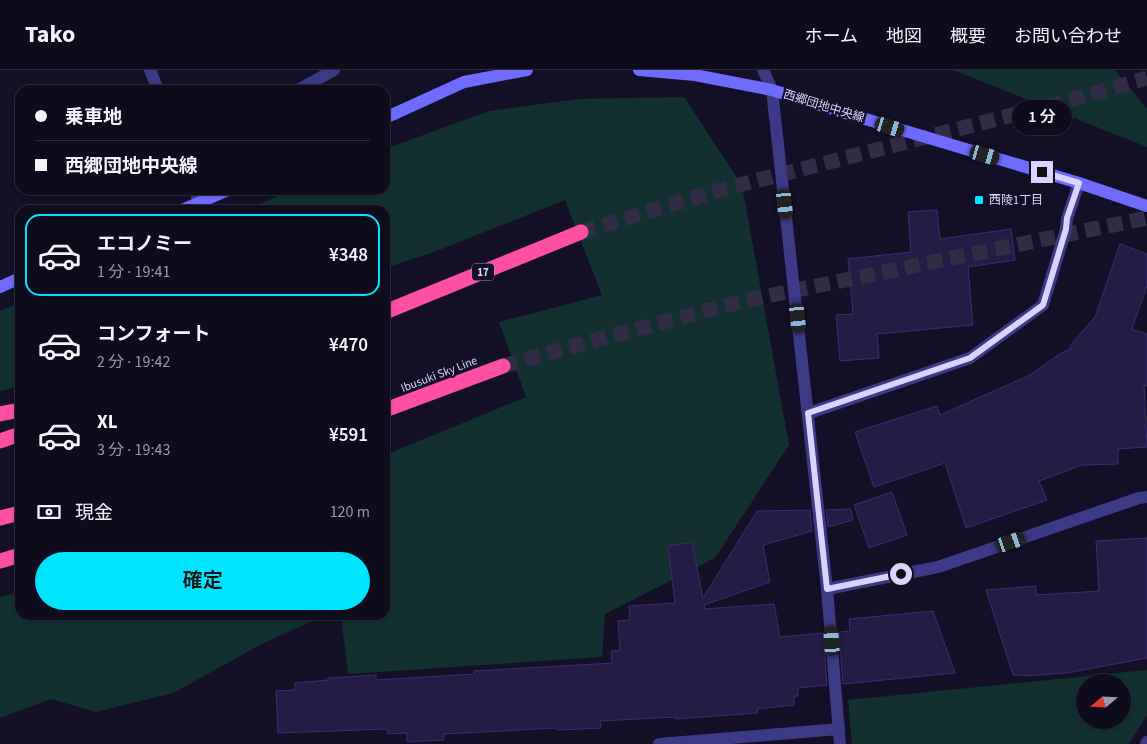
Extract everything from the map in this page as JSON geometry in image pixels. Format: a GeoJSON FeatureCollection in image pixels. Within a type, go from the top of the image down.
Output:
{"type":"FeatureCollection","features":[{"type":"Feature","properties":{"kind":"highway","name":"17"},"geometry":{"type":"LineString","coordinates":[[390,310],[581,232]]}},
{"type":"Feature","properties":{"kind":"highway","name":"Ibusuki Sky Line"},"geometry":{"type":"LineString","coordinates":[[390,408],[503,366]]}},
{"type":"Feature","properties":{"kind":"highway"},"geometry":{"type":"LineString","coordinates":[[0,414],[15,411]]}},
{"type":"Feature","properties":{"kind":"highway"},"geometry":{"type":"LineString","coordinates":[[0,441],[15,436]]}},
{"type":"Feature","properties":{"kind":"highway"},"geometry":{"type":"LineString","coordinates":[[0,518],[15,514]]}},
{"type":"Feature","properties":{"kind":"highway"},"geometry":{"type":"LineString","coordinates":[[0,561],[15,556]]}},
{"type":"Feature","properties":{"kind":"street"},"geometry":{"type":"LineString","coordinates":[[150,70],[156,85]]}},
{"type":"Feature","properties":{"kind":"street"},"geometry":{"type":"LineString","coordinates":[[307,85],[334,70]]}},
{"type":"Feature","properties":{"kind":"street"},"geometry":{"type":"LineString","coordinates":[[390,116],[464,82],[527,70]]}},
{"type":"Feature","properties":{"kind":"street","name":"西郷団地中央線"},"geometry":{"type":"LineString","coordinates":[[639,70],[695,76],[772,90],[852,116],[1079,183],[1147,206]]}},
{"type":"Feature","properties":{"kind":"street"},"geometry":{"type":"LineString","coordinates":[[763,70],[772,90],[827,589],[840,744]]}},
{"type":"Feature","properties":{"kind":"street"},"geometry":{"type":"LineString","coordinates":[[808,413],[970,358],[1043,305],[1066,229],[1067,218],[1079,183]]}},
{"type":"Feature","properties":{"kind":"street"},"geometry":{"type":"LineString","coordinates":[[196,195],[199,203]]}},
{"type":"Feature","properties":{"kind":"street"},"geometry":{"type":"LineString","coordinates":[[194,205],[217,195]]}},
{"type":"Feature","properties":{"kind":"street"},"geometry":{"type":"LineString","coordinates":[[0,287],[15,280]]}},
{"type":"Feature","properties":{"kind":"street"},"geometry":{"type":"LineString","coordinates":[[827,589],[938,566],[1139,498],[1147,497]]}},
{"type":"Feature","properties":{"kind":"street"},"geometry":{"type":"LineString","coordinates":[[659,744],[839,729]]}},
{"type":"Feature","properties":{"kind":"green space"},"geometry":{"type":"Polygon","coordinates":[[[953,70],[1115,70],[1147,109],[1147,147],[953,70]]]}},
{"type":"Feature","properties":{"kind":"green space"},"geometry":{"type":"Polygon","coordinates":[[[684,97],[742,185],[789,445],[715,558],[605,614],[602,657],[348,674],[342,620],[390,620],[390,453],[526,397],[499,322],[602,295],[565,200],[434,252],[390,266],[390,205],[258,205],[280,195],[390,195],[390,147],[489,111],[578,99],[684,97]]]}},
{"type":"Feature","properties":{"kind":"green space"},"geometry":{"type":"Polygon","coordinates":[[[15,305],[15,387],[0,391],[0,311],[15,305]]]}},
{"type":"Feature","properties":{"kind":"green space"},"geometry":{"type":"Polygon","coordinates":[[[15,593],[15,620],[314,620],[260,645],[173,693],[96,712],[51,699],[0,718],[0,597],[15,593]]]}},
{"type":"Feature","properties":{"kind":"green space"},"geometry":{"type":"Polygon","coordinates":[[[1147,670],[1147,715],[1129,744],[852,744],[848,700],[1076,677],[1076,729],[1131,729],[1131,674],[1107,674],[1147,670]]]}},
{"type":"Feature","properties":{"kind":"building"},"geometry":{"type":"Polygon","coordinates":[[[937,210],[940,239],[1011,229],[1015,260],[968,267],[973,325],[877,334],[879,358],[840,361],[836,315],[853,314],[848,259],[911,252],[908,212],[937,210]]]}},
{"type":"Feature","properties":{"kind":"building"},"geometry":{"type":"Polygon","coordinates":[[[1120,244],[1147,254],[1147,286],[1132,329],[1147,334],[1147,386],[1144,385],[1147,447],[1118,449],[1118,464],[1082,465],[1039,481],[1047,500],[966,528],[945,463],[874,487],[855,432],[937,406],[940,415],[1030,375],[1061,353],[1071,349],[1070,346],[1095,317],[1120,244]]]}},
{"type":"Feature","properties":{"kind":"building"},"geometry":{"type":"Polygon","coordinates":[[[892,492],[907,535],[869,548],[854,505],[892,492]]]}},
{"type":"Feature","properties":{"kind":"building"},"geometry":{"type":"Polygon","coordinates":[[[851,509],[853,520],[828,527],[826,510],[851,509]]]}},
{"type":"Feature","properties":{"kind":"building"},"geometry":{"type":"Polygon","coordinates":[[[810,510],[812,531],[763,545],[770,582],[704,605],[705,609],[774,604],[780,637],[823,633],[827,685],[798,688],[798,696],[794,696],[794,705],[757,709],[758,713],[676,719],[676,717],[600,721],[601,728],[557,730],[557,728],[444,734],[444,740],[407,742],[407,733],[388,734],[387,729],[278,733],[276,691],[295,690],[295,683],[328,680],[328,678],[376,675],[376,680],[475,674],[474,671],[612,663],[611,651],[620,650],[618,621],[630,620],[629,606],[675,603],[668,546],[692,542],[703,598],[757,511],[810,510]]]}},
{"type":"Feature","properties":{"kind":"building"},"geometry":{"type":"Polygon","coordinates":[[[1147,538],[1147,658],[1067,673],[1013,675],[986,590],[1036,586],[1036,595],[1099,591],[1096,541],[1147,538]]]}},
{"type":"Feature","properties":{"kind":"building"},"geometry":{"type":"Polygon","coordinates":[[[933,611],[955,673],[843,684],[839,632],[850,631],[849,619],[933,611]]]}},
{"type":"Feature","properties":{"kind":"tunnel"},"geometry":{"type":"LineString","coordinates":[[581,232],[716,191],[1067,101],[1147,78]]}},
{"type":"Feature","properties":{"kind":"tunnel"},"geometry":{"type":"LineString","coordinates":[[503,366],[748,300],[1147,218]]}},
{"type":"Feature","properties":{"kind":"place","name":"西陵1丁目"},"geometry":{"type":"Point","coordinates":[979,200]}},
{"type":"Feature","properties":{"kind":"route"},"geometry":{"type":"LineString","coordinates":[[901,574],[827,589],[808,413],[970,358],[1043,305],[1066,229],[1067,218],[1079,183],[1042,172]]}}]}
